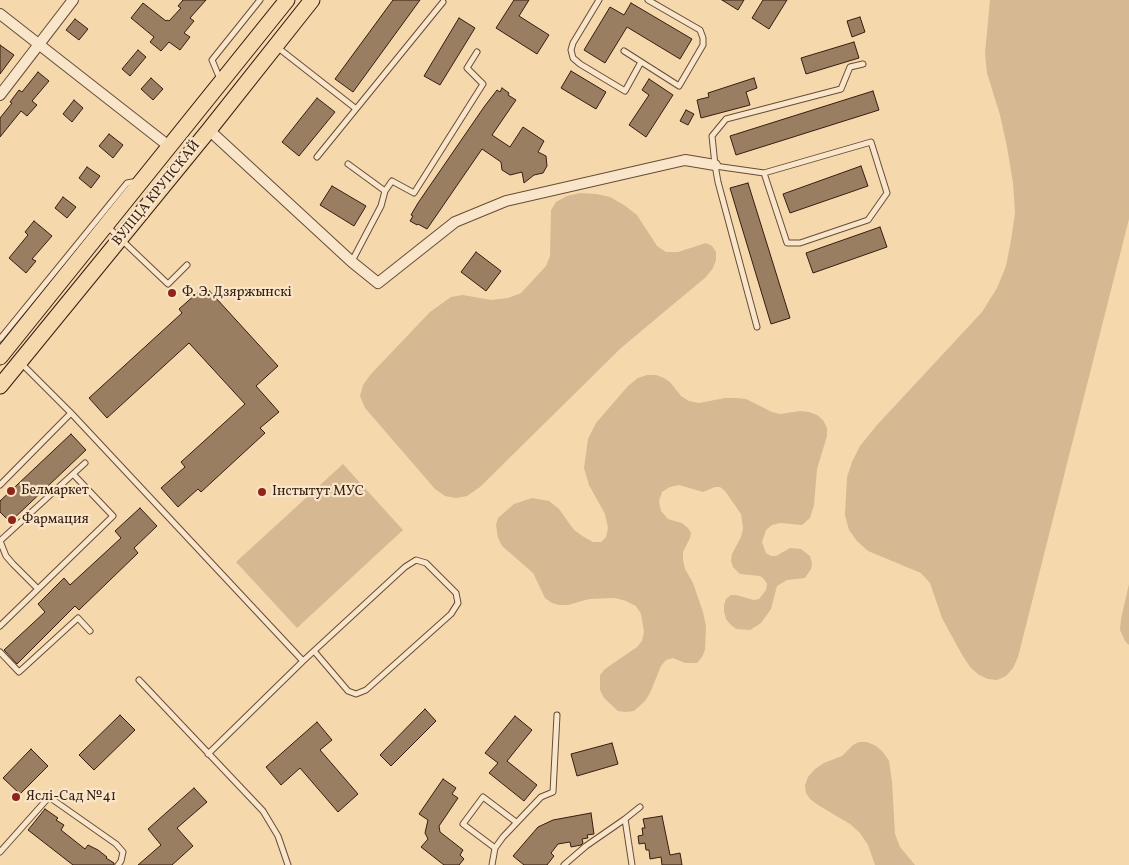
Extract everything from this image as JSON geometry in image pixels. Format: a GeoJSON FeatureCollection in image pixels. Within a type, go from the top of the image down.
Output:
{"type":"FeatureCollection","features":[{"type":"Feature","properties":{"kind":"main road","name":"ВУЛІЦА КРУПСКАЙ"},"geometry":{"type":"LineString","coordinates":[[0,357],[287,0]]}},
{"type":"Feature","properties":{"kind":"main road","name":"ВУЛІЦА КРУПСКАЙ"},"geometry":{"type":"LineString","coordinates":[[0,386],[121,239],[312,0]]}},
{"type":"Feature","properties":{"kind":"street"},"geometry":{"type":"LineString","coordinates":[[0,95],[74,0]]}},
{"type":"Feature","properties":{"kind":"street"},"geometry":{"type":"LineString","coordinates":[[0,14],[170,147]]}},
{"type":"Feature","properties":{"kind":"street"},"geometry":{"type":"LineString","coordinates":[[209,130],[352,262],[378,283],[455,222],[506,201],[685,160],[714,166]]}},
{"type":"Feature","properties":{"kind":"lane"},"geometry":{"type":"LineString","coordinates":[[222,82],[212,60],[260,0]]}},
{"type":"Feature","properties":{"kind":"lane"},"geometry":{"type":"LineString","coordinates":[[599,0],[573,43],[571,50],[573,58],[625,91],[641,62]]}},
{"type":"Feature","properties":{"kind":"lane"},"geometry":{"type":"LineString","coordinates":[[624,51],[679,86],[703,45],[700,30],[648,0]]}},
{"type":"Feature","properties":{"kind":"lane"},"geometry":{"type":"LineString","coordinates":[[316,157],[443,2]]}},
{"type":"Feature","properties":{"kind":"lane"},"geometry":{"type":"LineString","coordinates":[[275,46],[355,108]]}},
{"type":"Feature","properties":{"kind":"lane"},"geometry":{"type":"LineString","coordinates":[[352,262],[381,206],[385,191],[392,180],[414,193],[483,84],[467,68],[477,52]]}},
{"type":"Feature","properties":{"kind":"lane"},"geometry":{"type":"LineString","coordinates":[[757,327],[714,166],[712,136],[726,119],[841,89],[850,68],[864,64]]}},
{"type":"Feature","properties":{"kind":"lane"},"geometry":{"type":"LineString","coordinates":[[714,166],[764,173],[871,142],[887,193],[868,220],[800,242],[787,243],[764,173]]}},
{"type":"Feature","properties":{"kind":"lane"},"geometry":{"type":"LineString","coordinates":[[348,164],[385,191]]}},
{"type":"Feature","properties":{"kind":"lane"},"geometry":{"type":"LineString","coordinates":[[0,339],[127,183],[143,180]]}},
{"type":"Feature","properties":{"kind":"lane"},"geometry":{"type":"LineString","coordinates":[[106,225],[168,284],[187,265]]}},
{"type":"Feature","properties":{"kind":"lane"},"geometry":{"type":"LineString","coordinates":[[20,362],[71,413],[303,661]]}},
{"type":"Feature","properties":{"kind":"lane"},"geometry":{"type":"LineString","coordinates":[[0,486],[71,413]]}},
{"type":"Feature","properties":{"kind":"lane"},"geometry":{"type":"LineString","coordinates":[[37,588],[6,556],[0,541],[85,463]]}},
{"type":"Feature","properties":{"kind":"lane"},"geometry":{"type":"LineString","coordinates":[[0,626],[113,516],[73,474]]}},
{"type":"Feature","properties":{"kind":"lane"},"geometry":{"type":"LineString","coordinates":[[208,754],[303,661],[405,567],[416,560],[426,563],[456,593],[458,603],[451,614],[366,690],[356,694],[348,691],[314,651]]}},
{"type":"Feature","properties":{"kind":"lane"},"geometry":{"type":"LineString","coordinates":[[0,652],[19,672],[78,618],[90,631]]}},
{"type":"Feature","properties":{"kind":"lane"},"geometry":{"type":"LineString","coordinates":[[139,680],[262,811],[278,836],[288,865]]}},
{"type":"Feature","properties":{"kind":"lane"},"geometry":{"type":"LineString","coordinates":[[492,865],[495,848],[516,822],[541,797],[553,792],[557,715]]}},
{"type":"Feature","properties":{"kind":"lane"},"geometry":{"type":"LineString","coordinates":[[0,852],[49,797],[116,844],[123,852],[118,865]]}},
{"type":"Feature","properties":{"kind":"lane"},"geometry":{"type":"LineString","coordinates":[[495,848],[463,824],[483,797],[516,822]]}},
{"type":"Feature","properties":{"kind":"lane"},"geometry":{"type":"LineString","coordinates":[[564,865],[586,846],[640,807]]}},
{"type":"Feature","properties":{"kind":"lane"},"geometry":{"type":"LineString","coordinates":[[625,819],[632,865]]}},
{"type":"Feature","properties":{"kind":"shaded area"},"geometry":{"type":"Polygon","coordinates":[[[990,0],[1129,0],[1129,219],[1018,657],[1013,668],[1006,676],[997,680],[979,675],[970,667],[942,618],[930,583],[921,573],[868,551],[849,530],[845,515],[847,477],[860,446],[877,425],[982,312],[997,288],[1006,266],[1015,213],[1013,183],[1007,147],[1000,115],[987,73],[985,53],[990,0]]]}},
{"type":"Feature","properties":{"kind":"shaded area"},"geometry":{"type":"Polygon","coordinates":[[[580,193],[610,197],[624,205],[637,215],[657,246],[666,252],[678,252],[706,243],[712,246],[716,252],[713,268],[706,277],[621,348],[480,487],[467,496],[456,498],[445,496],[435,489],[365,408],[360,396],[363,385],[371,374],[430,312],[451,297],[463,295],[491,300],[508,298],[521,293],[546,266],[550,256],[551,210],[556,202],[567,196],[580,193]]]}},
{"type":"Feature","properties":{"kind":"shaded area"},"geometry":{"type":"Polygon","coordinates":[[[656,375],[664,378],[670,382],[681,396],[689,401],[699,403],[725,398],[737,398],[746,399],[780,414],[800,411],[809,412],[823,420],[827,428],[827,436],[817,469],[814,505],[810,518],[802,525],[780,523],[772,525],[766,530],[762,542],[766,553],[771,556],[776,556],[790,548],[801,549],[810,556],[811,569],[805,578],[787,580],[777,586],[771,609],[761,623],[750,630],[736,629],[726,619],[724,611],[726,599],[731,595],[754,600],[759,599],[766,590],[767,584],[764,579],[760,576],[740,574],[733,567],[731,561],[732,554],[743,529],[741,514],[720,487],[703,492],[679,485],[670,487],[662,492],[659,501],[661,511],[668,519],[682,523],[691,533],[683,552],[683,560],[703,612],[706,626],[705,650],[697,663],[685,663],[673,658],[666,660],[661,666],[645,701],[634,711],[626,712],[618,711],[604,698],[600,690],[600,675],[605,669],[637,647],[642,641],[644,632],[641,614],[636,606],[615,598],[589,599],[568,605],[552,603],[545,598],[533,573],[502,546],[498,538],[496,525],[498,518],[514,504],[532,498],[549,501],[559,509],[574,530],[593,542],[601,542],[606,537],[608,528],[605,514],[589,485],[584,468],[588,439],[596,423],[628,386],[638,378],[656,375]]]}},
{"type":"Feature","properties":{"kind":"shaded area"},"geometry":{"type":"Polygon","coordinates":[[[343,464],[403,530],[297,628],[236,562],[343,464]]]}},
{"type":"Feature","properties":{"kind":"shaded area"},"geometry":{"type":"Polygon","coordinates":[[[1129,584],[1129,645],[1120,630],[1129,584]]]}},
{"type":"Feature","properties":{"kind":"shaded area"},"geometry":{"type":"Polygon","coordinates":[[[859,742],[867,742],[876,746],[889,761],[895,834],[900,847],[915,865],[875,865],[868,845],[860,833],[850,824],[818,805],[806,793],[805,785],[808,777],[815,769],[824,763],[842,756],[859,742]]]}},
{"type":"Feature","properties":{"kind":"building"},"geometry":{"type":"Polygon","coordinates":[[[183,0],[206,0],[190,18],[194,21],[184,33],[190,37],[180,50],[169,42],[161,51],[150,42],[154,37],[131,18],[143,3],[166,21],[169,21],[181,8],[178,6],[183,0]]]}},
{"type":"Feature","properties":{"kind":"building"},"geometry":{"type":"Polygon","coordinates":[[[393,0],[420,0],[353,92],[335,79],[393,0]]]}},
{"type":"Feature","properties":{"kind":"building"},"geometry":{"type":"Polygon","coordinates":[[[514,0],[529,0],[519,16],[549,35],[537,54],[496,28],[514,0]]]}},
{"type":"Feature","properties":{"kind":"building"},"geometry":{"type":"Polygon","coordinates":[[[722,0],[744,0],[738,10],[722,0]]]}},
{"type":"Feature","properties":{"kind":"building"},"geometry":{"type":"Polygon","coordinates":[[[763,0],[787,0],[769,29],[752,18],[763,0]]]}},
{"type":"Feature","properties":{"kind":"building"},"geometry":{"type":"Polygon","coordinates":[[[631,3],[692,39],[680,59],[627,27],[605,63],[584,50],[610,7],[624,15],[631,3]]]}},
{"type":"Feature","properties":{"kind":"building"},"geometry":{"type":"Polygon","coordinates":[[[860,17],[865,32],[852,37],[847,21],[860,17]]]}},
{"type":"Feature","properties":{"kind":"building"},"geometry":{"type":"Polygon","coordinates":[[[459,18],[475,28],[440,85],[424,76],[459,18]]]}},
{"type":"Feature","properties":{"kind":"building"},"geometry":{"type":"Polygon","coordinates":[[[75,19],[88,29],[79,40],[66,30],[75,19]]]}},
{"type":"Feature","properties":{"kind":"building"},"geometry":{"type":"Polygon","coordinates":[[[854,42],[859,58],[806,74],[801,58],[854,42]]]}},
{"type":"Feature","properties":{"kind":"building"},"geometry":{"type":"Polygon","coordinates":[[[0,45],[14,55],[0,74],[0,45]]]}},
{"type":"Feature","properties":{"kind":"building"},"geometry":{"type":"Polygon","coordinates":[[[138,50],[146,57],[130,76],[122,69],[138,50]]]}},
{"type":"Feature","properties":{"kind":"building"},"geometry":{"type":"Polygon","coordinates":[[[571,71],[606,92],[596,109],[561,88],[571,71]]]}},
{"type":"Feature","properties":{"kind":"building"},"geometry":{"type":"Polygon","coordinates":[[[38,72],[49,81],[32,101],[37,105],[27,116],[21,111],[0,137],[0,118],[12,103],[10,102],[19,90],[22,92],[38,72]]]}},
{"type":"Feature","properties":{"kind":"building"},"geometry":{"type":"Polygon","coordinates":[[[151,78],[163,89],[153,100],[141,89],[151,78]]]}},
{"type":"Feature","properties":{"kind":"building"},"geometry":{"type":"Polygon","coordinates":[[[754,78],[757,88],[746,92],[750,105],[701,118],[697,100],[709,97],[708,93],[754,78]]]}},
{"type":"Feature","properties":{"kind":"building"},"geometry":{"type":"Polygon","coordinates":[[[649,79],[673,95],[646,137],[629,125],[649,95],[642,90],[649,79]]]}},
{"type":"Feature","properties":{"kind":"building"},"geometry":{"type":"Polygon","coordinates":[[[502,88],[516,100],[492,135],[510,147],[523,127],[544,141],[538,152],[546,156],[547,166],[543,173],[534,175],[524,183],[522,172],[510,175],[502,170],[501,162],[482,149],[427,229],[410,221],[413,216],[411,215],[418,203],[484,107],[497,90],[500,92],[502,88]]]}},
{"type":"Feature","properties":{"kind":"building"},"geometry":{"type":"Polygon","coordinates":[[[873,91],[879,110],[736,155],[730,136],[873,91]]]}},
{"type":"Feature","properties":{"kind":"building"},"geometry":{"type":"Polygon","coordinates":[[[317,98],[335,112],[299,156],[282,142],[317,98]]]}},
{"type":"Feature","properties":{"kind":"building"},"geometry":{"type":"Polygon","coordinates":[[[74,100],[83,108],[72,122],[63,114],[74,100]]]}},
{"type":"Feature","properties":{"kind":"building"},"geometry":{"type":"Polygon","coordinates":[[[686,110],[694,114],[688,125],[680,121],[686,110]]]}},
{"type":"Feature","properties":{"kind":"building"},"geometry":{"type":"Polygon","coordinates":[[[109,134],[123,145],[113,158],[99,146],[109,134]]]}},
{"type":"Feature","properties":{"kind":"building"},"geometry":{"type":"Polygon","coordinates":[[[861,166],[868,186],[790,213],[783,194],[861,166]]]}},
{"type":"Feature","properties":{"kind":"building"},"geometry":{"type":"Polygon","coordinates":[[[87,167],[100,176],[91,188],[79,178],[87,167]]]}},
{"type":"Feature","properties":{"kind":"building"},"geometry":{"type":"Polygon","coordinates":[[[748,183],[790,318],[771,324],[730,188],[748,183]]]}},
{"type":"Feature","properties":{"kind":"building"},"geometry":{"type":"Polygon","coordinates":[[[332,186],[366,206],[354,226],[320,205],[332,186]]]}},
{"type":"Feature","properties":{"kind":"building"},"geometry":{"type":"Polygon","coordinates":[[[63,197],[76,207],[67,218],[55,208],[63,197]]]}},
{"type":"Feature","properties":{"kind":"building"},"geometry":{"type":"Polygon","coordinates":[[[34,221],[52,236],[32,259],[36,261],[26,273],[9,258],[28,235],[25,232],[34,221]]]}},
{"type":"Feature","properties":{"kind":"building"},"geometry":{"type":"Polygon","coordinates":[[[880,227],[887,247],[813,273],[806,253],[880,227]]]}},
{"type":"Feature","properties":{"kind":"building"},"geometry":{"type":"Polygon","coordinates":[[[476,252],[501,271],[486,291],[461,272],[476,252]]]}},
{"type":"Feature","properties":{"kind":"building"},"geometry":{"type":"Polygon","coordinates":[[[205,286],[278,366],[256,386],[279,412],[260,428],[265,433],[201,492],[198,489],[178,507],[161,488],[185,467],[181,462],[245,404],[189,343],[107,418],[89,398],[182,313],[179,309],[205,286]]]}},
{"type":"Feature","properties":{"kind":"building"},"geometry":{"type":"Polygon","coordinates":[[[71,434],[86,450],[10,522],[0,512],[0,501],[71,434]]]}},
{"type":"Feature","properties":{"kind":"building"},"geometry":{"type":"Polygon","coordinates":[[[140,508],[157,526],[134,548],[138,553],[79,610],[75,606],[17,664],[4,650],[45,612],[38,604],[64,578],[70,585],[121,538],[115,531],[140,508]]]}},
{"type":"Feature","properties":{"kind":"building"},"geometry":{"type":"Polygon","coordinates":[[[425,709],[436,721],[391,766],[380,755],[425,709]]]}},
{"type":"Feature","properties":{"kind":"building"},"geometry":{"type":"Polygon","coordinates":[[[120,715],[135,730],[94,770],[79,755],[120,715]]]}},
{"type":"Feature","properties":{"kind":"building"},"geometry":{"type":"Polygon","coordinates":[[[515,716],[532,730],[507,761],[537,785],[524,801],[489,773],[498,763],[485,753],[515,716]]]}},
{"type":"Feature","properties":{"kind":"building"},"geometry":{"type":"Polygon","coordinates":[[[317,722],[332,740],[320,750],[358,794],[338,812],[300,768],[281,785],[266,767],[317,722]]]}},
{"type":"Feature","properties":{"kind":"building"},"geometry":{"type":"Polygon","coordinates":[[[612,743],[618,764],[577,776],[571,754],[612,743]]]}},
{"type":"Feature","properties":{"kind":"building"},"geometry":{"type":"Polygon","coordinates":[[[31,749],[48,766],[20,794],[3,778],[31,749]]]}},
{"type":"Feature","properties":{"kind":"building"},"geometry":{"type":"Polygon","coordinates":[[[443,779],[456,788],[452,794],[458,798],[439,826],[440,832],[463,850],[460,855],[464,859],[459,865],[444,865],[421,847],[428,839],[425,833],[428,820],[419,814],[443,779]]]}},
{"type":"Feature","properties":{"kind":"building"},"geometry":{"type":"Polygon","coordinates":[[[194,788],[207,802],[177,828],[193,846],[172,865],[138,865],[161,845],[148,829],[194,788]]]}},
{"type":"Feature","properties":{"kind":"building"},"geometry":{"type":"Polygon","coordinates":[[[45,809],[64,825],[61,830],[85,849],[88,845],[98,850],[114,865],[73,865],[28,830],[45,809]]]}},
{"type":"Feature","properties":{"kind":"building"},"geometry":{"type":"Polygon","coordinates":[[[591,813],[594,834],[587,835],[588,838],[582,839],[583,843],[581,845],[571,847],[570,842],[558,844],[551,853],[554,856],[547,865],[524,865],[513,856],[538,827],[553,820],[591,813]]]}},
{"type":"Feature","properties":{"kind":"building"},"geometry":{"type":"Polygon","coordinates":[[[662,816],[670,855],[680,853],[682,865],[662,865],[661,857],[650,859],[649,850],[646,850],[645,843],[639,844],[638,836],[643,835],[642,828],[645,828],[643,819],[662,816]]]}},
{"type":"Feature","properties":{"kind":"place","name":"Ф. Э. Дзяржынскі"},"geometry":{"type":"Point","coordinates":[172,293]}},
{"type":"Feature","properties":{"kind":"place","name":"Белмаркет"},"geometry":{"type":"Point","coordinates":[11,491]}},
{"type":"Feature","properties":{"kind":"place","name":"Інстытут МУС"},"geometry":{"type":"Point","coordinates":[262,492]}},
{"type":"Feature","properties":{"kind":"place","name":"Фармация"},"geometry":{"type":"Point","coordinates":[12,520]}},
{"type":"Feature","properties":{"kind":"place","name":"Яслі-Сад №41"},"geometry":{"type":"Point","coordinates":[16,797]}}]}
